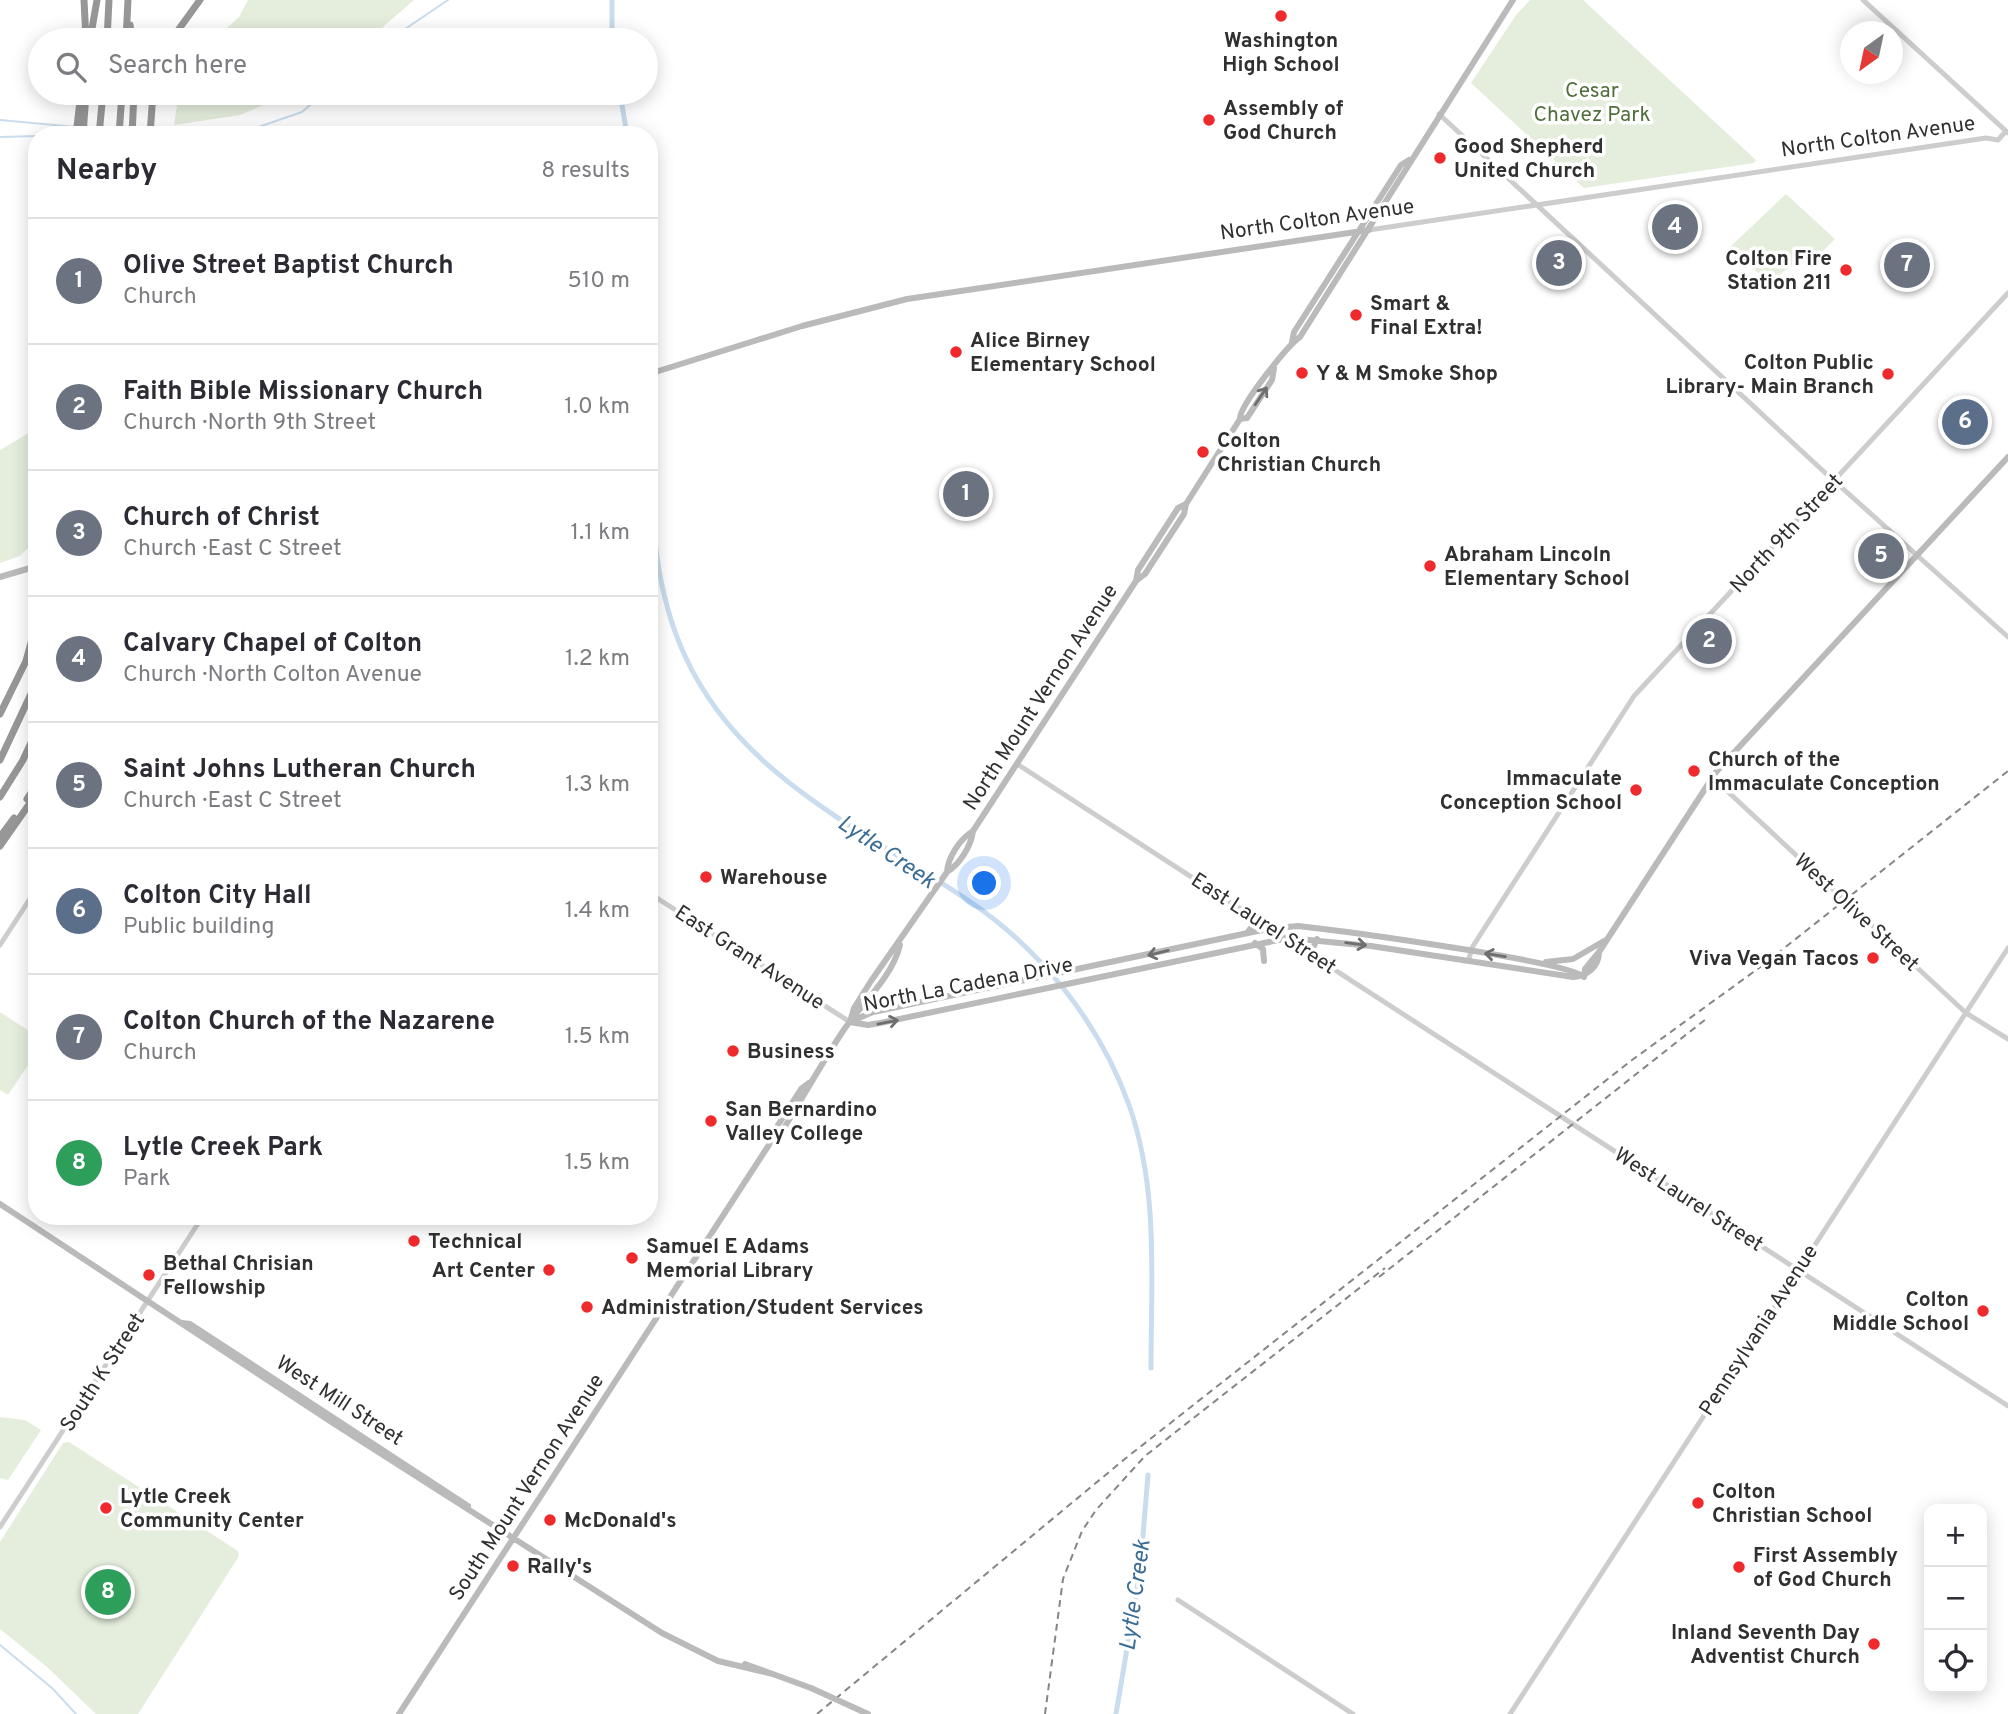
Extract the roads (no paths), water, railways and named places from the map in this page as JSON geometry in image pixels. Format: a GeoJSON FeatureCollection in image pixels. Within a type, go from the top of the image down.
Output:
{"type":"FeatureCollection","features":[{"type":"Feature","properties":{"kind":"highway"},"geometry":{"type":"LineString","coordinates":[[84,0],[87,28]]}},
{"type":"Feature","properties":{"kind":"highway"},"geometry":{"type":"LineString","coordinates":[[91,28],[97,0]]}},
{"type":"Feature","properties":{"kind":"highway"},"geometry":{"type":"LineString","coordinates":[[108,28],[109,0]]}},
{"type":"Feature","properties":{"kind":"highway"},"geometry":{"type":"LineString","coordinates":[[127,28],[128,0]]}},
{"type":"Feature","properties":{"kind":"highway"},"geometry":{"type":"LineString","coordinates":[[180,28],[200,0]]}},
{"type":"Feature","properties":{"kind":"highway"},"geometry":{"type":"LineString","coordinates":[[128,10],[130,28]]}},
{"type":"Feature","properties":{"kind":"highway"},"geometry":{"type":"LineString","coordinates":[[77,126],[80,105]]}},
{"type":"Feature","properties":{"kind":"highway"},"geometry":{"type":"LineString","coordinates":[[83,126],[84,105]]}},
{"type":"Feature","properties":{"kind":"highway"},"geometry":{"type":"LineString","coordinates":[[100,126],[102,105]]}},
{"type":"Feature","properties":{"kind":"highway"},"geometry":{"type":"LineString","coordinates":[[121,126],[122,105]]}},
{"type":"Feature","properties":{"kind":"highway"},"geometry":{"type":"LineString","coordinates":[[133,126],[134,105]]}},
{"type":"Feature","properties":{"kind":"highway"},"geometry":{"type":"LineString","coordinates":[[151,126],[152,105]]}},
{"type":"Feature","properties":{"kind":"highway"},"geometry":{"type":"LineString","coordinates":[[1,713],[28,654]]}},
{"type":"Feature","properties":{"kind":"highway"},"geometry":{"type":"LineString","coordinates":[[0,760],[28,700]]}},
{"type":"Feature","properties":{"kind":"highway"},"geometry":{"type":"LineString","coordinates":[[0,797],[28,749]]}},
{"type":"Feature","properties":{"kind":"highway"},"geometry":{"type":"LineString","coordinates":[[0,837],[28,797]]}},
{"type":"Feature","properties":{"kind":"highway"},"geometry":{"type":"LineString","coordinates":[[0,846],[28,806]]}},
{"type":"Feature","properties":{"kind":"main road","name":"North Mount Vernon Avenue"},"geometry":{"type":"LineString","coordinates":[[1292,342],[1300,337],[1407,170],[1409,160],[1513,0]]}},
{"type":"Feature","properties":{"kind":"main road","name":"North Mount Vernon Avenue"},"geometry":{"type":"LineString","coordinates":[[682,1278],[778,1131],[784,1128],[809,1083],[850,1022],[853,1008],[947,872],[954,867],[972,841],[973,831],[1136,581],[1138,570],[1178,508],[1186,504],[1240,419],[1240,413],[1247,401],[1264,376],[1275,368],[1292,342],[1294,332],[1401,165],[1409,160]]}},
{"type":"Feature","properties":{"kind":"main road","name":"North Colton Avenue"},"geometry":{"type":"LineString","coordinates":[[658,371],[802,326],[907,299],[1369,230]]}},
{"type":"Feature","properties":{"kind":"main road"},"geometry":{"type":"LineString","coordinates":[[1584,976],[1585,969],[1599,952],[1712,778],[2008,457]]}},
{"type":"Feature","properties":{"kind":"main road"},"geometry":{"type":"LineString","coordinates":[[0,577],[28,569]]}},
{"type":"Feature","properties":{"kind":"main road"},"geometry":{"type":"LineString","coordinates":[[1247,933],[1253,925],[1250,914]]}},
{"type":"Feature","properties":{"kind":"main road","name":"North La Cadena Drive"},"geometry":{"type":"LineString","coordinates":[[850,1022],[864,1014],[1247,933],[1302,926],[1532,961],[1575,970],[1584,976]]}},
{"type":"Feature","properties":{"kind":"main road","name":"North La Cadena Drive"},"geometry":{"type":"LineString","coordinates":[[850,1022],[868,1025],[1288,938],[1317,939],[1584,976]]}},
{"type":"Feature","properties":{"kind":"main road"},"geometry":{"type":"LineString","coordinates":[[1532,961],[1573,959],[1608,938]]}},
{"type":"Feature","properties":{"kind":"main road"},"geometry":{"type":"LineString","coordinates":[[1315,956],[1313,948],[1317,939]]}},
{"type":"Feature","properties":{"kind":"main road"},"geometry":{"type":"LineString","coordinates":[[1255,943],[1263,949],[1264,961]]}},
{"type":"Feature","properties":{"kind":"main road"},"geometry":{"type":"LineString","coordinates":[[1188,946],[1191,957]]}},
{"type":"Feature","properties":{"kind":"main road"},"geometry":{"type":"LineString","coordinates":[[923,1002],[925,1014]]}},
{"type":"Feature","properties":{"kind":"main road","name":"West Mill Street"},"geometry":{"type":"LineString","coordinates":[[0,1204],[28,1222]]}},
{"type":"Feature","properties":{"kind":"main road","name":"West Mill Street"},"geometry":{"type":"LineString","coordinates":[[32,1225],[462,1500],[475,1512],[662,1633],[713,1656],[718,1661],[773,1674],[868,1714]]}},
{"type":"Feature","properties":{"kind":"main road","name":"South Mount Vernon Avenue"},"geometry":{"type":"LineString","coordinates":[[399,1714],[682,1278]]}},
{"type":"Feature","properties":{"kind":"street"},"geometry":{"type":"LineString","coordinates":[[1863,0],[2007,132]]}},
{"type":"Feature","properties":{"kind":"street"},"geometry":{"type":"LineString","coordinates":[[1440,114],[1834,481],[2008,637]]}},
{"type":"Feature","properties":{"kind":"street","name":"North Colton Avenue"},"geometry":{"type":"LineString","coordinates":[[1369,230],[1984,138],[1998,140],[2007,132]]}},
{"type":"Feature","properties":{"kind":"street","name":"North 9th Street"},"geometry":{"type":"LineString","coordinates":[[1468,961],[1469,951],[1634,696],[2008,293]]}},
{"type":"Feature","properties":{"kind":"street"},"geometry":{"type":"LineString","coordinates":[[1999,629],[2008,629]]}},
{"type":"Feature","properties":{"kind":"street","name":"East Laurel Street"},"geometry":{"type":"LineString","coordinates":[[1017,764],[1511,1084]]}},
{"type":"Feature","properties":{"kind":"street","name":"West Olive Street"},"geometry":{"type":"LineString","coordinates":[[1712,778],[1966,1013],[2008,1039]]}},
{"type":"Feature","properties":{"kind":"street","name":"East Grant Avenue"},"geometry":{"type":"LineString","coordinates":[[658,899],[850,1022]]}},
{"type":"Feature","properties":{"kind":"street"},"geometry":{"type":"LineString","coordinates":[[0,945],[28,902]]}},
{"type":"Feature","properties":{"kind":"street","name":"Pennsylvania Avenue"},"geometry":{"type":"LineString","coordinates":[[1510,1714],[2008,948]]}},
{"type":"Feature","properties":{"kind":"street","name":"West Laurel Street"},"geometry":{"type":"LineString","coordinates":[[1511,1084],[2008,1406]]}},
{"type":"Feature","properties":{"kind":"street","name":"South K Street"},"geometry":{"type":"LineString","coordinates":[[0,1527],[197,1225]]}},
{"type":"Feature","properties":{"kind":"street"},"geometry":{"type":"LineString","coordinates":[[1178,1600],[1353,1714]]}},
{"type":"Feature","properties":{"kind":"waterway","name":"Lytle Creek"},"geometry":{"type":"LineString","coordinates":[[407,28],[448,0]]}},
{"type":"Feature","properties":{"kind":"waterway","name":"Lytle Creek"},"geometry":{"type":"LineString","coordinates":[[612,0],[612,28]]}},
{"type":"Feature","properties":{"kind":"waterway","name":"Lytle Creek"},"geometry":{"type":"LineString","coordinates":[[261,126],[302,112],[310,105]]}},
{"type":"Feature","properties":{"kind":"waterway","name":"Lytle Creek"},"geometry":{"type":"LineString","coordinates":[[622,105],[626,126]]}},
{"type":"Feature","properties":{"kind":"waterway"},"geometry":{"type":"LineString","coordinates":[[0,120],[65,126]]}},
{"type":"Feature","properties":{"kind":"waterway","name":"Lytle Creek"},"geometry":{"type":"LineString","coordinates":[[0,137],[28,136]]}},
{"type":"Feature","properties":{"kind":"waterway","name":"Lytle Creek"},"geometry":{"type":"LineString","coordinates":[[658,563],[667,605],[685,656],[709,699],[739,736],[773,769],[810,799],[998,922],[1045,967],[1085,1018],[1117,1075],[1139,1137],[1151,1235],[1151,1368]]}},
{"type":"Feature","properties":{"kind":"waterway","name":"Lytle Creek"},"geometry":{"type":"LineString","coordinates":[[1116,1714],[1140,1571],[1148,1475]]}},
{"type":"Feature","properties":{"kind":"waterway","name":"Lytle Creek"},"geometry":{"type":"LineString","coordinates":[[0,1645],[52,1688],[76,1714]]}},
{"type":"Feature","properties":{"kind":"railway"},"geometry":{"type":"LineString","coordinates":[[817,1714],[1126,1458],[1632,1060],[1759,968],[2008,771]]}},
{"type":"Feature","properties":{"kind":"railway"},"geometry":{"type":"LineString","coordinates":[[1379,1277],[1706,1019]]}},
{"type":"Feature","properties":{"kind":"railway"},"geometry":{"type":"LineString","coordinates":[[1045,1714],[1063,1579],[1082,1531],[1096,1510],[1145,1456],[1385,1268]]}},
{"type":"Feature","properties":{"kind":"place","name":"Washington High School"},"geometry":{"type":"Point","coordinates":[1281,16]}},
{"type":"Feature","properties":{"kind":"place","name":"Assembly of God Church"},"geometry":{"type":"Point","coordinates":[1209,120]}},
{"type":"Feature","properties":{"kind":"place","name":"Good Shepherd United Church"},"geometry":{"type":"Point","coordinates":[1440,158]}},
{"type":"Feature","properties":{"kind":"place","name":"Calvary Chapel of Colton"},"geometry":{"type":"Point","coordinates":[1675,227]}},
{"type":"Feature","properties":{"kind":"place","name":"Church of Christ"},"geometry":{"type":"Point","coordinates":[1559,263]}},
{"type":"Feature","properties":{"kind":"place","name":"Colton Church of the Nazarene"},"geometry":{"type":"Point","coordinates":[1907,265]}},
{"type":"Feature","properties":{"kind":"place","name":"Colton Fire Station 211"},"geometry":{"type":"Point","coordinates":[1846,270]}},
{"type":"Feature","properties":{"kind":"place","name":"Smart & Final Extra!"},"geometry":{"type":"Point","coordinates":[1356,315]}},
{"type":"Feature","properties":{"kind":"place","name":"Alice Birney Elementary School"},"geometry":{"type":"Point","coordinates":[956,352]}},
{"type":"Feature","properties":{"kind":"place","name":"Y & M Smoke Shop"},"geometry":{"type":"Point","coordinates":[1302,373]}},
{"type":"Feature","properties":{"kind":"place","name":"Colton Public Library- Main Branch"},"geometry":{"type":"Point","coordinates":[1888,374]}},
{"type":"Feature","properties":{"kind":"place","name":"Colton City Hall"},"geometry":{"type":"Point","coordinates":[1965,422]}},
{"type":"Feature","properties":{"kind":"place","name":"Colton Christian Church"},"geometry":{"type":"Point","coordinates":[1203,452]}},
{"type":"Feature","properties":{"kind":"place","name":"Olive Street Baptist Church"},"geometry":{"type":"Point","coordinates":[966,494]}},
{"type":"Feature","properties":{"kind":"place","name":"Saint Johns Lutheran Church"},"geometry":{"type":"Point","coordinates":[1881,556]}},
{"type":"Feature","properties":{"kind":"place","name":"Abraham Lincoln Elementary School"},"geometry":{"type":"Point","coordinates":[1430,566]}},
{"type":"Feature","properties":{"kind":"place","name":"Faith Bible Missionary Church"},"geometry":{"type":"Point","coordinates":[1709,641]}},
{"type":"Feature","properties":{"kind":"place","name":"Church of the Immaculate Conception"},"geometry":{"type":"Point","coordinates":[1694,771]}},
{"type":"Feature","properties":{"kind":"place","name":"Immaculate Conception School"},"geometry":{"type":"Point","coordinates":[1636,790]}},
{"type":"Feature","properties":{"kind":"place","name":"Warehouse"},"geometry":{"type":"Point","coordinates":[706,877]}},
{"type":"Feature","properties":{"kind":"place","name":"Viva Vegan Tacos"},"geometry":{"type":"Point","coordinates":[1873,958]}},
{"type":"Feature","properties":{"kind":"place","name":"Business"},"geometry":{"type":"Point","coordinates":[733,1051]}},
{"type":"Feature","properties":{"kind":"place","name":"San Bernardino Valley College"},"geometry":{"type":"Point","coordinates":[711,1121]}},
{"type":"Feature","properties":{"kind":"place","name":"Technical"},"geometry":{"type":"Point","coordinates":[414,1241]}},
{"type":"Feature","properties":{"kind":"place","name":"Samuel E Adams Memorial Library"},"geometry":{"type":"Point","coordinates":[632,1258]}},
{"type":"Feature","properties":{"kind":"place","name":"Art Center"},"geometry":{"type":"Point","coordinates":[549,1270]}},
{"type":"Feature","properties":{"kind":"place","name":"Bethal Chrisian Fellowship"},"geometry":{"type":"Point","coordinates":[149,1275]}},
{"type":"Feature","properties":{"kind":"place","name":"Administration/Student Services"},"geometry":{"type":"Point","coordinates":[587,1307]}},
{"type":"Feature","properties":{"kind":"place","name":"Colton Middle School"},"geometry":{"type":"Point","coordinates":[1983,1311]}},
{"type":"Feature","properties":{"kind":"place","name":"Colton Christian School"},"geometry":{"type":"Point","coordinates":[1698,1503]}},
{"type":"Feature","properties":{"kind":"place","name":"Lytle Creek Community Center"},"geometry":{"type":"Point","coordinates":[106,1508]}},
{"type":"Feature","properties":{"kind":"place","name":"McDonald's"},"geometry":{"type":"Point","coordinates":[550,1520]}},
{"type":"Feature","properties":{"kind":"place","name":"Rally's"},"geometry":{"type":"Point","coordinates":[513,1566]}},
{"type":"Feature","properties":{"kind":"place","name":"First Assembly of God Church"},"geometry":{"type":"Point","coordinates":[1739,1567]}},
{"type":"Feature","properties":{"kind":"place","name":"Lytle Creek Park"},"geometry":{"type":"Point","coordinates":[108,1592]}},
{"type":"Feature","properties":{"kind":"place","name":"Inland Seventh Day Adventist Church"},"geometry":{"type":"Point","coordinates":[1874,1644]}},
{"type":"Feature","properties":{"kind":"park label","name":"Cesar Chavez Park"},"geometry":{"type":"Point","coordinates":[1592,102]}}]}
